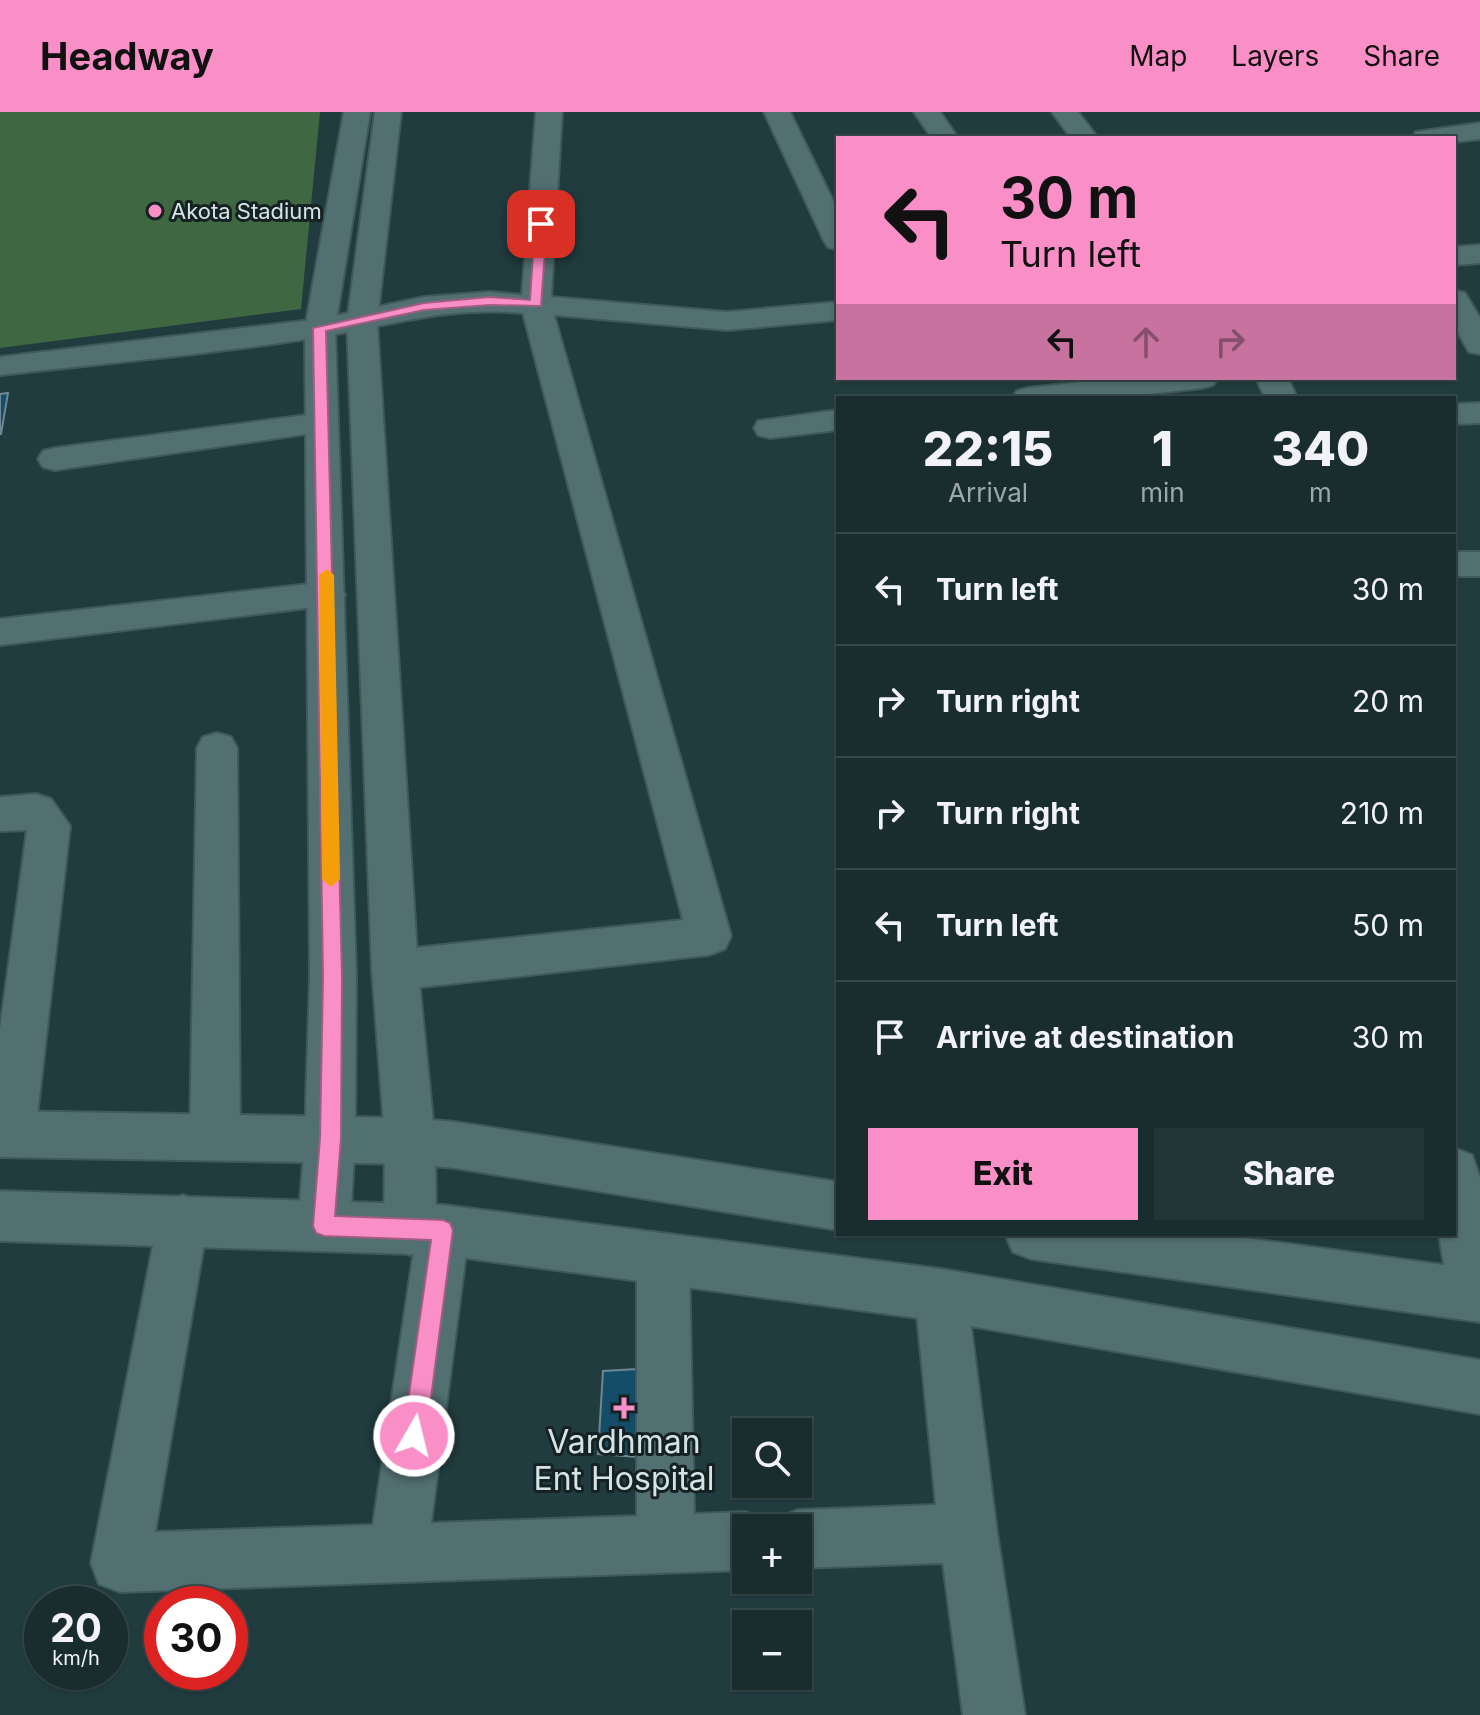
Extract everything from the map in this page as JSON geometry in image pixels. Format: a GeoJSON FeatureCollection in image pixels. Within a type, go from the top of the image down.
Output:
{"type":"FeatureCollection","features":[{"type":"Feature","properties":{"kind":"street"},"geometry":{"type":"LineString","coordinates":[[324,1226],[330,1138],[333,977],[320,328],[357,112]]}},
{"type":"Feature","properties":{"kind":"street"},"geometry":{"type":"LineString","coordinates":[[388,112],[362,322],[395,970],[410,1141],[426,1230],[398,1553]]}},
{"type":"Feature","properties":{"kind":"street"},"geometry":{"type":"LineString","coordinates":[[777,112],[836,237]]}},
{"type":"Feature","properties":{"kind":"street"},"geometry":{"type":"LineString","coordinates":[[927,112],[944,136]]}},
{"type":"Feature","properties":{"kind":"street"},"geometry":{"type":"LineString","coordinates":[[1065,112],[1083,136]]}},
{"type":"Feature","properties":{"kind":"street"},"geometry":{"type":"LineString","coordinates":[[1473,112],[1480,118]]}},
{"type":"Feature","properties":{"kind":"street"},"geometry":{"type":"LineString","coordinates":[[395,970],[709,936],[536,304],[556,114]]}},
{"type":"Feature","properties":{"kind":"street"},"geometry":{"type":"LineString","coordinates":[[1441,136],[1480,131]]}},
{"type":"Feature","properties":{"kind":"street"},"geometry":{"type":"LineString","coordinates":[[1456,256],[1480,254]]}},
{"type":"Feature","properties":{"kind":"street"},"geometry":{"type":"LineString","coordinates":[[0,366],[320,328],[362,322],[424,306],[490,301],[727,321],[836,311]]}},
{"type":"Feature","properties":{"kind":"street"},"geometry":{"type":"LineString","coordinates":[[1462,306],[1480,345]]}},
{"type":"Feature","properties":{"kind":"street"},"geometry":{"type":"LineString","coordinates":[[1045,396],[1185,380]]}},
{"type":"Feature","properties":{"kind":"street"},"geometry":{"type":"LineString","coordinates":[[1456,414],[1480,413]]}},
{"type":"Feature","properties":{"kind":"street"},"geometry":{"type":"LineString","coordinates":[[770,428],[836,420]]}},
{"type":"Feature","properties":{"kind":"street"},"geometry":{"type":"LineString","coordinates":[[55,459],[322,423]]}},
{"type":"Feature","properties":{"kind":"street"},"geometry":{"type":"LineString","coordinates":[[1456,564],[1480,564]]}},
{"type":"Feature","properties":{"kind":"street"},"geometry":{"type":"LineString","coordinates":[[0,632],[327,595]]}},
{"type":"Feature","properties":{"kind":"street"},"geometry":{"type":"LineString","coordinates":[[215,1137],[217,748]]}},
{"type":"Feature","properties":{"kind":"street"},"geometry":{"type":"LineString","coordinates":[[0,814],[36,811],[49,826],[5,1134],[410,1141],[455,1145],[836,1206]]}},
{"type":"Feature","properties":{"kind":"street"},"geometry":{"type":"LineString","coordinates":[[1046,1236],[1478,1295],[1456,1182]]}},
{"type":"Feature","properties":{"kind":"street"},"geometry":{"type":"LineString","coordinates":[[0,1216],[426,1230],[941,1295],[1480,1387]]}},
{"type":"Feature","properties":{"kind":"street"},"geometry":{"type":"LineString","coordinates":[[183,1220],[120,1563],[732,1542]]}},
{"type":"Feature","properties":{"kind":"street"},"geometry":{"type":"LineString","coordinates":[[663,1260],[666,1544]]}},
{"type":"Feature","properties":{"kind":"street"},"geometry":{"type":"LineString","coordinates":[[941,1295],[968,1533],[994,1715]]}},
{"type":"Feature","properties":{"kind":"street"},"geometry":{"type":"LineString","coordinates":[[812,1539],[968,1533]]}},
{"type":"Feature","properties":{"kind":"green space","name":"Akota Stadium"},"geometry":{"type":"Polygon","coordinates":[[[0,112],[320,112],[301,309],[0,348],[0,112]]]}},
{"type":"Feature","properties":{"kind":"building"},"geometry":{"type":"Polygon","coordinates":[[[8,393],[1,434],[0,434],[0,394],[8,393]]]}},
{"type":"Feature","properties":{"kind":"building"},"geometry":{"type":"Polygon","coordinates":[[[655,1368],[651,1458],[598,1454],[603,1371],[655,1368]]]}},
{"type":"Feature","properties":{"kind":"slow traffic"},"geometry":{"type":"LineString","coordinates":[[327,575],[331,879]]}},
{"type":"Feature","properties":{"kind":"place","name":"Akota Stadium"},"geometry":{"type":"Point","coordinates":[155,211]}},
{"type":"Feature","properties":{"kind":"place","name":"Vardhman Ent Hospital"},"geometry":{"type":"Point","coordinates":[624,1408]}},
{"type":"Feature","properties":{"kind":"route"},"geometry":{"type":"LineString","coordinates":[[414,1436],[443,1230],[324,1226],[330,1138],[333,977],[320,328],[362,322],[424,306],[490,301],[536,304],[541,224]]}}]}
